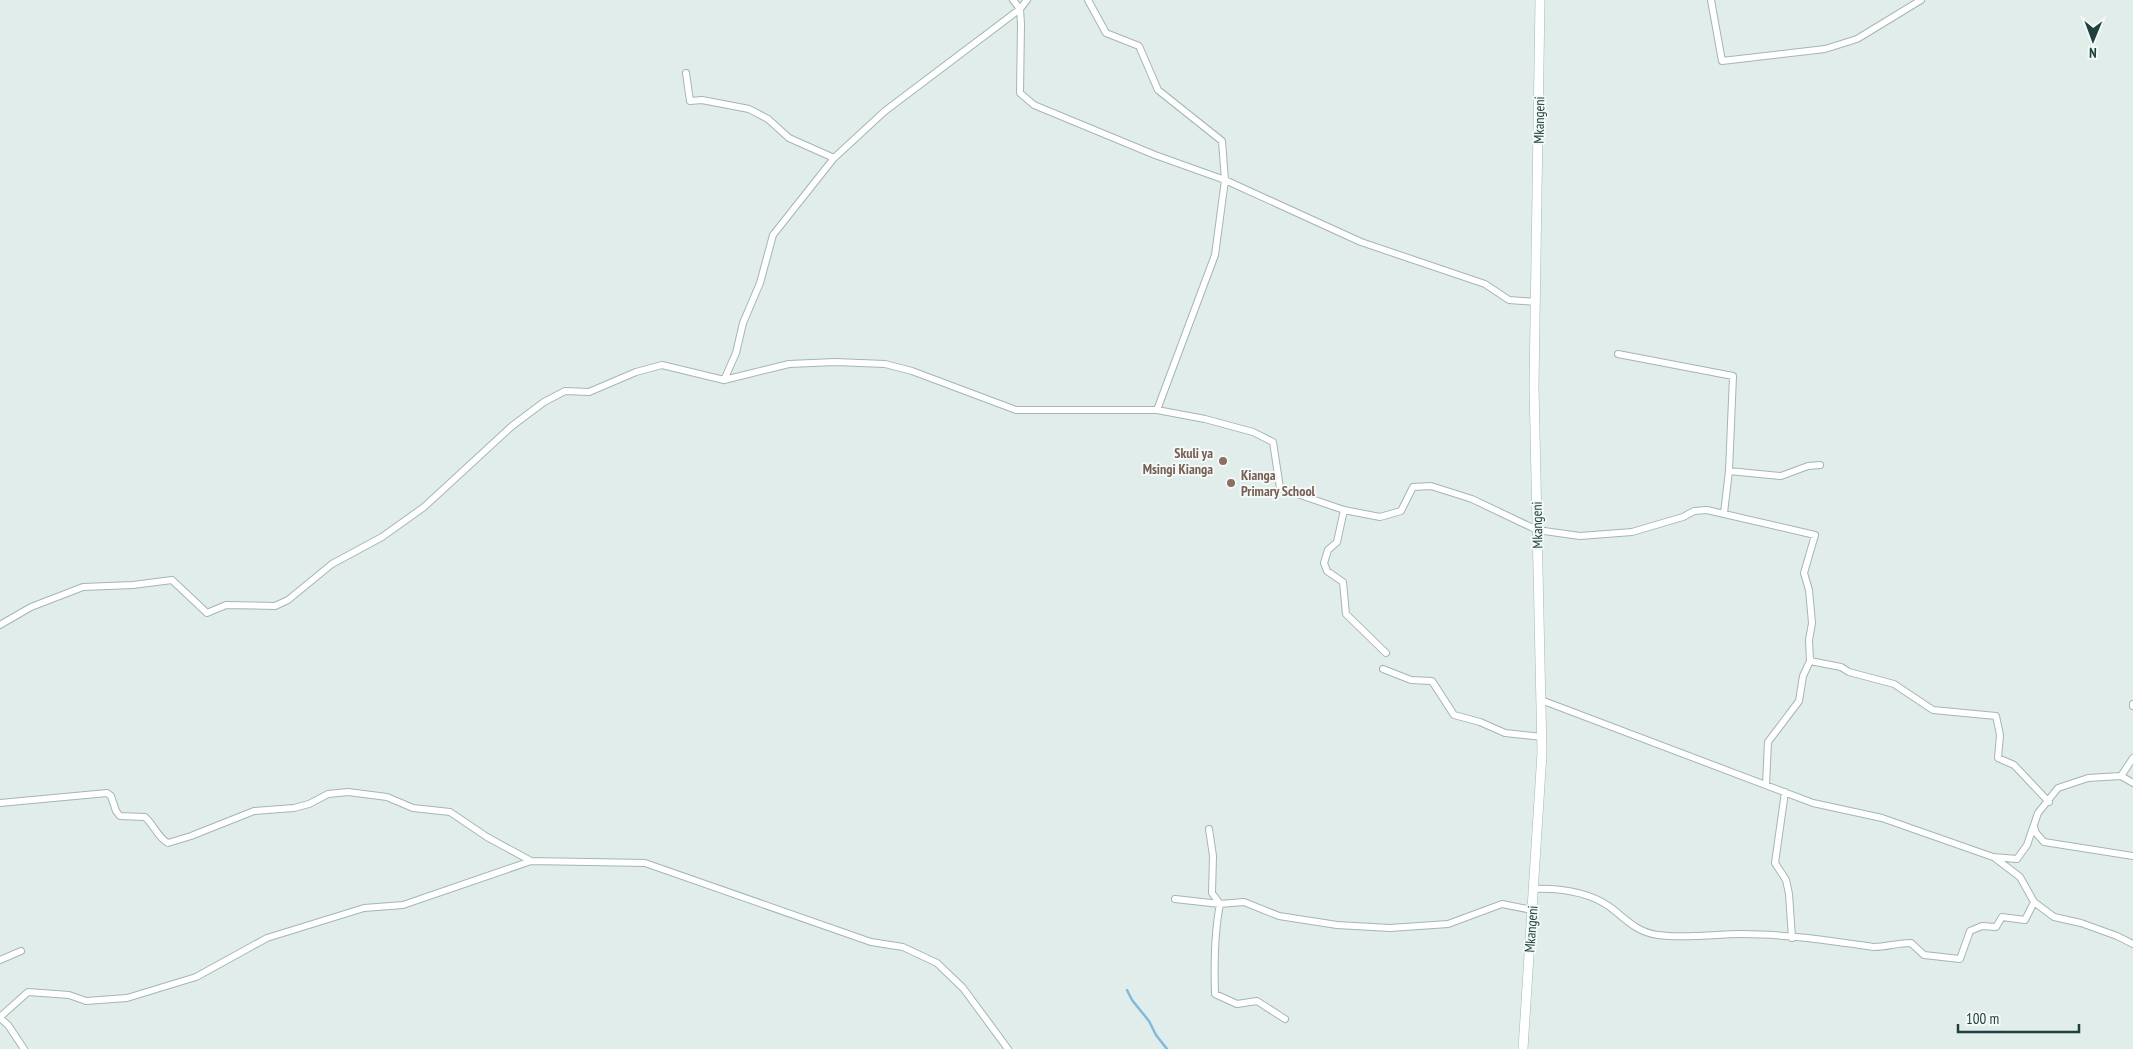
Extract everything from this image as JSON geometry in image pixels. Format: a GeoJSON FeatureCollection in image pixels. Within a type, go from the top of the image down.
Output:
{"type":"FeatureCollection","features":[{"type":"Feature","properties":{"kind":"street"},"geometry":{"type":"LineString","coordinates":[[1013,0],[1020,10],[1020,93],[1034,105],[1155,155],[1225,180],[1361,242],[1485,284],[1509,300],[1536,302]]}},
{"type":"Feature","properties":{"kind":"street"},"geometry":{"type":"LineString","coordinates":[[724,380],[736,353],[742,323],[760,283],[773,235],[834,158],[885,111],[1020,10],[1027,0]]}},
{"type":"Feature","properties":{"kind":"street"},"geometry":{"type":"LineString","coordinates":[[1088,0],[1106,33],[1139,46],[1158,90],[1222,142],[1225,180],[1215,255],[1157,410]]}},
{"type":"Feature","properties":{"kind":"street","name":"Mkangeni"},"geometry":{"type":"LineString","coordinates":[[1523,1049],[1542,737],[1534,386],[1540,0]]}},
{"type":"Feature","properties":{"kind":"street"},"geometry":{"type":"LineString","coordinates":[[1711,0],[1722,61],[1825,49],[1857,38],[1921,0]]}},
{"type":"Feature","properties":{"kind":"street"},"geometry":{"type":"LineString","coordinates":[[686,73],[690,100],[702,100],[749,109],[768,119],[789,138],[834,158]]}},
{"type":"Feature","properties":{"kind":"street"},"geometry":{"type":"LineString","coordinates":[[1618,354],[1733,376],[1729,471],[1724,513]]}},
{"type":"Feature","properties":{"kind":"street"},"geometry":{"type":"LineString","coordinates":[[0,625],[31,607],[83,587],[133,585],[172,580],[207,613],[226,605],[275,606],[288,600],[332,564],[382,537],[424,507],[512,426],[544,402],[566,391],[588,392],[636,372],[662,365],[724,380],[788,364],[835,362],[885,364],[912,370],[1016,410],[1157,410],[1205,419],[1253,432],[1273,442],[1280,488],[1344,510],[1380,517],[1401,512],[1413,487],[1431,486],[1472,499],[1537,530],[1580,536],[1632,532],[1683,517],[1694,511],[1707,510],[1815,535],[1804,573],[1809,590],[1812,623],[1809,640],[1810,660],[1803,676],[1798,701],[1768,742],[1766,785]]}},
{"type":"Feature","properties":{"kind":"street"},"geometry":{"type":"LineString","coordinates":[[1729,471],[1781,476],[1808,466],[1820,465]]}},
{"type":"Feature","properties":{"kind":"street"},"geometry":{"type":"LineString","coordinates":[[1344,510],[1336,542],[1328,550],[1324,563],[1327,571],[1342,582],[1346,614],[1386,653]]}},
{"type":"Feature","properties":{"kind":"street"},"geometry":{"type":"LineString","coordinates":[[1810,660],[1833,665],[1849,672],[1894,684],[1932,710],[1996,716],[2000,735],[1998,758],[2014,766],[2049,802]]}},
{"type":"Feature","properties":{"kind":"street"},"geometry":{"type":"LineString","coordinates":[[1384,670],[1412,680],[1432,681],[1454,715],[1480,722],[1504,733],[1542,737]]}},
{"type":"Feature","properties":{"kind":"street"},"geometry":{"type":"LineString","coordinates":[[1541,700],[1813,803],[1882,818],[1994,857],[2017,859],[2028,845],[2038,813],[2049,802],[2058,788],[2088,778],[2121,776],[2133,783]]}},
{"type":"Feature","properties":{"kind":"street"},"geometry":{"type":"LineString","coordinates":[[2121,776],[2133,758]]}},
{"type":"Feature","properties":{"kind":"street"},"geometry":{"type":"LineString","coordinates":[[0,803],[107,793],[111,796],[116,811],[120,816],[145,817],[154,825],[161,839],[168,843],[254,811],[294,808],[309,804],[328,794],[348,792],[387,797],[413,808],[450,812],[487,837],[531,861]]}},
{"type":"Feature","properties":{"kind":"street"},"geometry":{"type":"LineString","coordinates":[[1785,792],[1775,863],[1786,880],[1788,887],[1792,938]]}},
{"type":"Feature","properties":{"kind":"street"},"geometry":{"type":"LineString","coordinates":[[2034,826],[2036,833],[2044,842],[2133,856]]}},
{"type":"Feature","properties":{"kind":"street"},"geometry":{"type":"LineString","coordinates":[[1209,829],[1213,856],[1212,893],[1220,904],[1214,955],[1215,994],[1237,1004],[1257,1001],[1285,1019]]}},
{"type":"Feature","properties":{"kind":"street"},"geometry":{"type":"LineString","coordinates":[[1994,857],[2020,877],[2034,902],[2054,917],[2090,926],[2133,944]]}},
{"type":"Feature","properties":{"kind":"street"},"geometry":{"type":"LineString","coordinates":[[24,1049],[8,1025],[0,1018],[28,992],[69,995],[86,1001],[127,998],[196,977],[267,938],[364,908],[403,905],[531,861],[645,863],[870,942],[904,947],[937,963],[968,995],[1008,1049]]}},
{"type":"Feature","properties":{"kind":"street"},"geometry":{"type":"LineString","coordinates":[[1533,890],[1555,888],[1597,899],[1635,928],[1656,935],[1683,937],[1744,934],[1889,947],[1894,943],[1911,943],[1924,955],[1960,959],[1970,931],[1982,926],[1996,927],[2002,917],[2025,920],[2034,902]]}},
{"type":"Feature","properties":{"kind":"street"},"geometry":{"type":"LineString","coordinates":[[1175,899],[1220,904],[1244,902],[1279,916],[1337,925],[1390,928],[1448,924],[1502,904],[1532,910]]}},
{"type":"Feature","properties":{"kind":"street"},"geometry":{"type":"LineString","coordinates":[[0,960],[21,952]]}},
{"type":"Feature","properties":{"kind":"waterway"},"geometry":{"type":"LineString","coordinates":[[1127,990],[1167,1049]]}},
{"type":"Feature","properties":{"kind":"place","name":"Skuli ya Msingi Kianga"},"geometry":{"type":"Point","coordinates":[1223,461]}},
{"type":"Feature","properties":{"kind":"place","name":"Kianga Primary School"},"geometry":{"type":"Point","coordinates":[1231,483]}}]}
